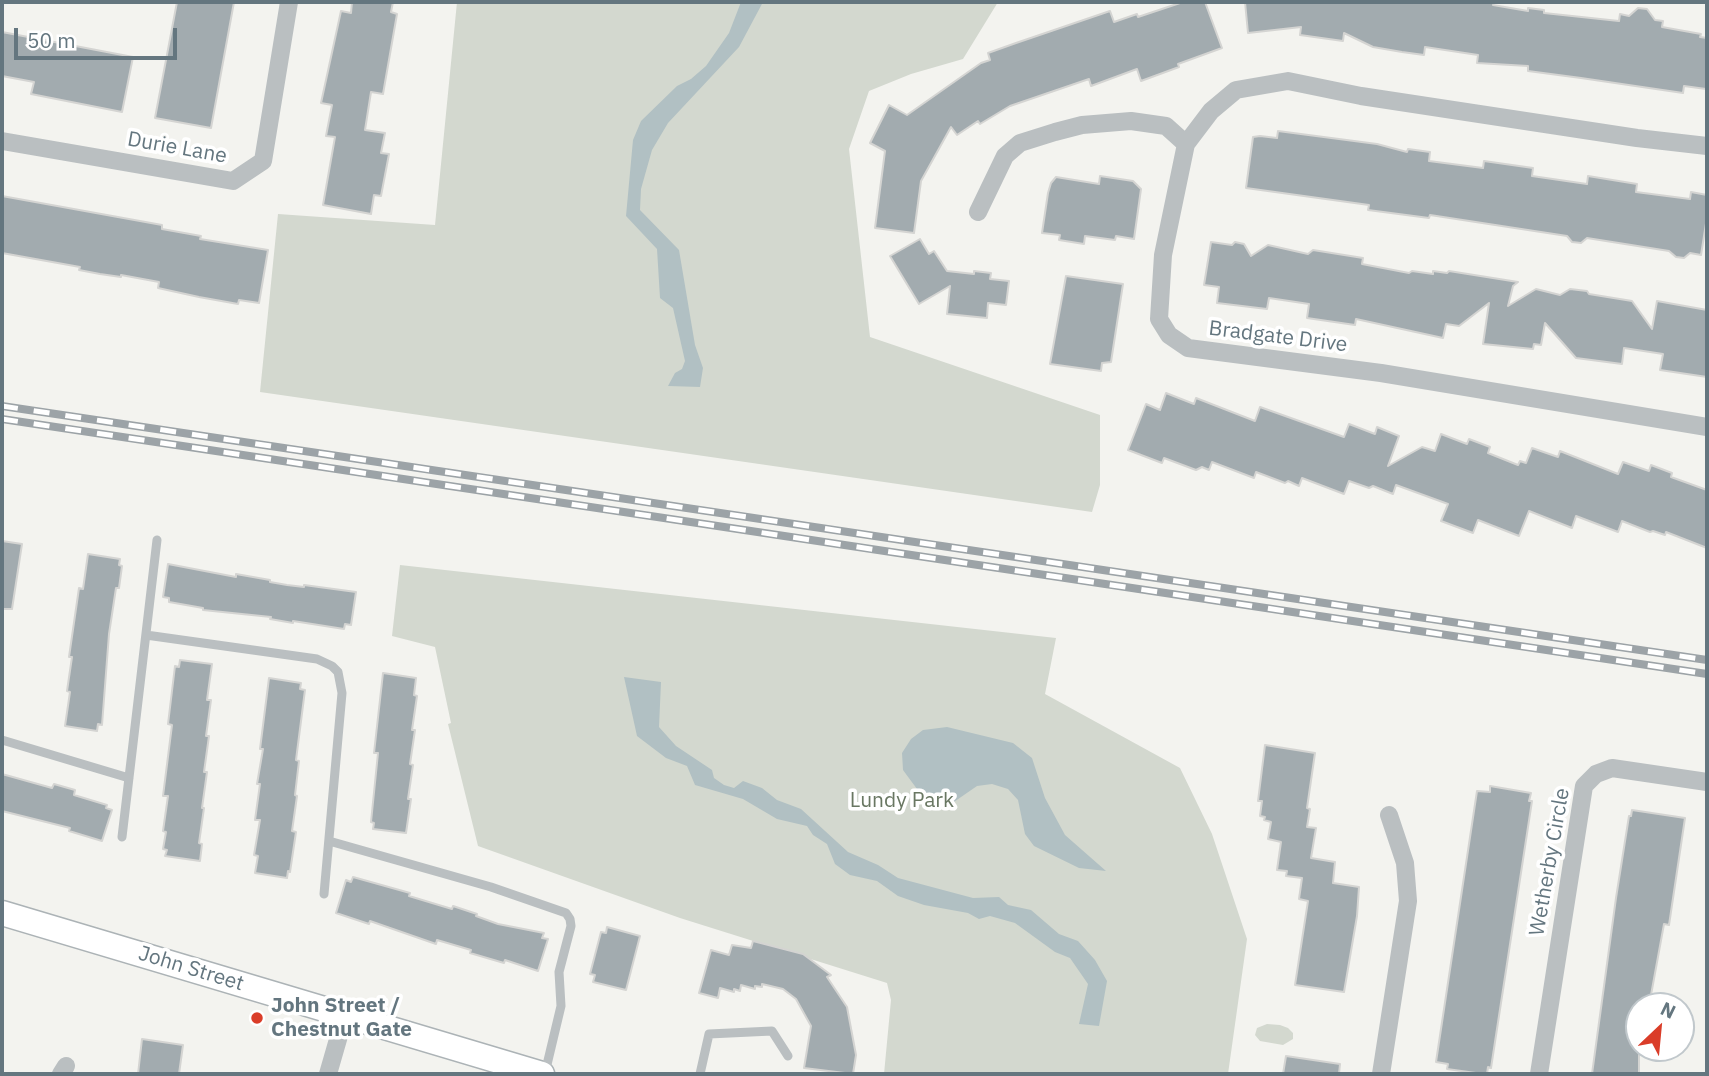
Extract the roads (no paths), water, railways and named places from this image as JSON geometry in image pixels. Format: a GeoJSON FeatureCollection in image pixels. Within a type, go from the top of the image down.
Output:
{"type":"FeatureCollection","features":[{"type":"Feature","properties":{"kind":"main road","name":"John Street"},"geometry":{"type":"LineString","coordinates":[[2,913],[543,1074]]}},
{"type":"Feature","properties":{"kind":"street","name":"Durie Lane"},"geometry":{"type":"LineString","coordinates":[[2,141],[233,181],[263,161],[289,2]]}},
{"type":"Feature","properties":{"kind":"street","name":"Bradgate Drive"},"geometry":{"type":"LineString","coordinates":[[1707,146],[1637,138],[1362,96],[1289,81],[1236,90],[1211,111],[1186,144],[1163,255],[1159,319],[1169,335],[1188,348],[1381,373],[1707,426]]}},
{"type":"Feature","properties":{"kind":"street"},"geometry":{"type":"LineString","coordinates":[[978,212],[1005,156],[1020,144],[1032,140],[1082,125],[1130,121],[1166,126],[1186,144]]}},
{"type":"Feature","properties":{"kind":"street","name":"Wetherby Circle"},"geometry":{"type":"LineString","coordinates":[[1539,1074],[1584,786],[1596,774],[1612,768],[1707,782]]}},
{"type":"Feature","properties":{"kind":"street"},"geometry":{"type":"LineString","coordinates":[[1381,1074],[1408,901],[1405,863],[1390,815]]}},
{"type":"Feature","properties":{"kind":"street"},"geometry":{"type":"LineString","coordinates":[[328,1074],[345,1015]]}},
{"type":"Feature","properties":{"kind":"lane"},"geometry":{"type":"LineString","coordinates":[[122,837],[156,540]]}},
{"type":"Feature","properties":{"kind":"lane"},"geometry":{"type":"LineString","coordinates":[[146,635],[317,659],[338,672],[342,686],[324,894]]}},
{"type":"Feature","properties":{"kind":"lane"},"geometry":{"type":"LineString","coordinates":[[2,740],[129,778]]}},
{"type":"Feature","properties":{"kind":"lane"},"geometry":{"type":"LineString","coordinates":[[329,841],[491,887],[566,913],[570,926],[559,975],[561,1006],[543,1074]]}},
{"type":"Feature","properties":{"kind":"lane"},"geometry":{"type":"LineString","coordinates":[[700,1074],[709,1034],[772,1031],[788,1056]]}},
{"type":"Feature","properties":{"kind":"railway"},"geometry":{"type":"LineString","coordinates":[[2,406],[1707,660]]}},
{"type":"Feature","properties":{"kind":"railway"},"geometry":{"type":"LineString","coordinates":[[2,419],[1707,674]]}},
{"type":"Feature","properties":{"kind":"place","name":"John Street / Chestnut Gate"},"geometry":{"type":"Point","coordinates":[257,1018]}},
{"type":"Feature","properties":{"kind":"park label","name":"Lundy Park"},"geometry":{"type":"Point","coordinates":[902,801]}}]}
